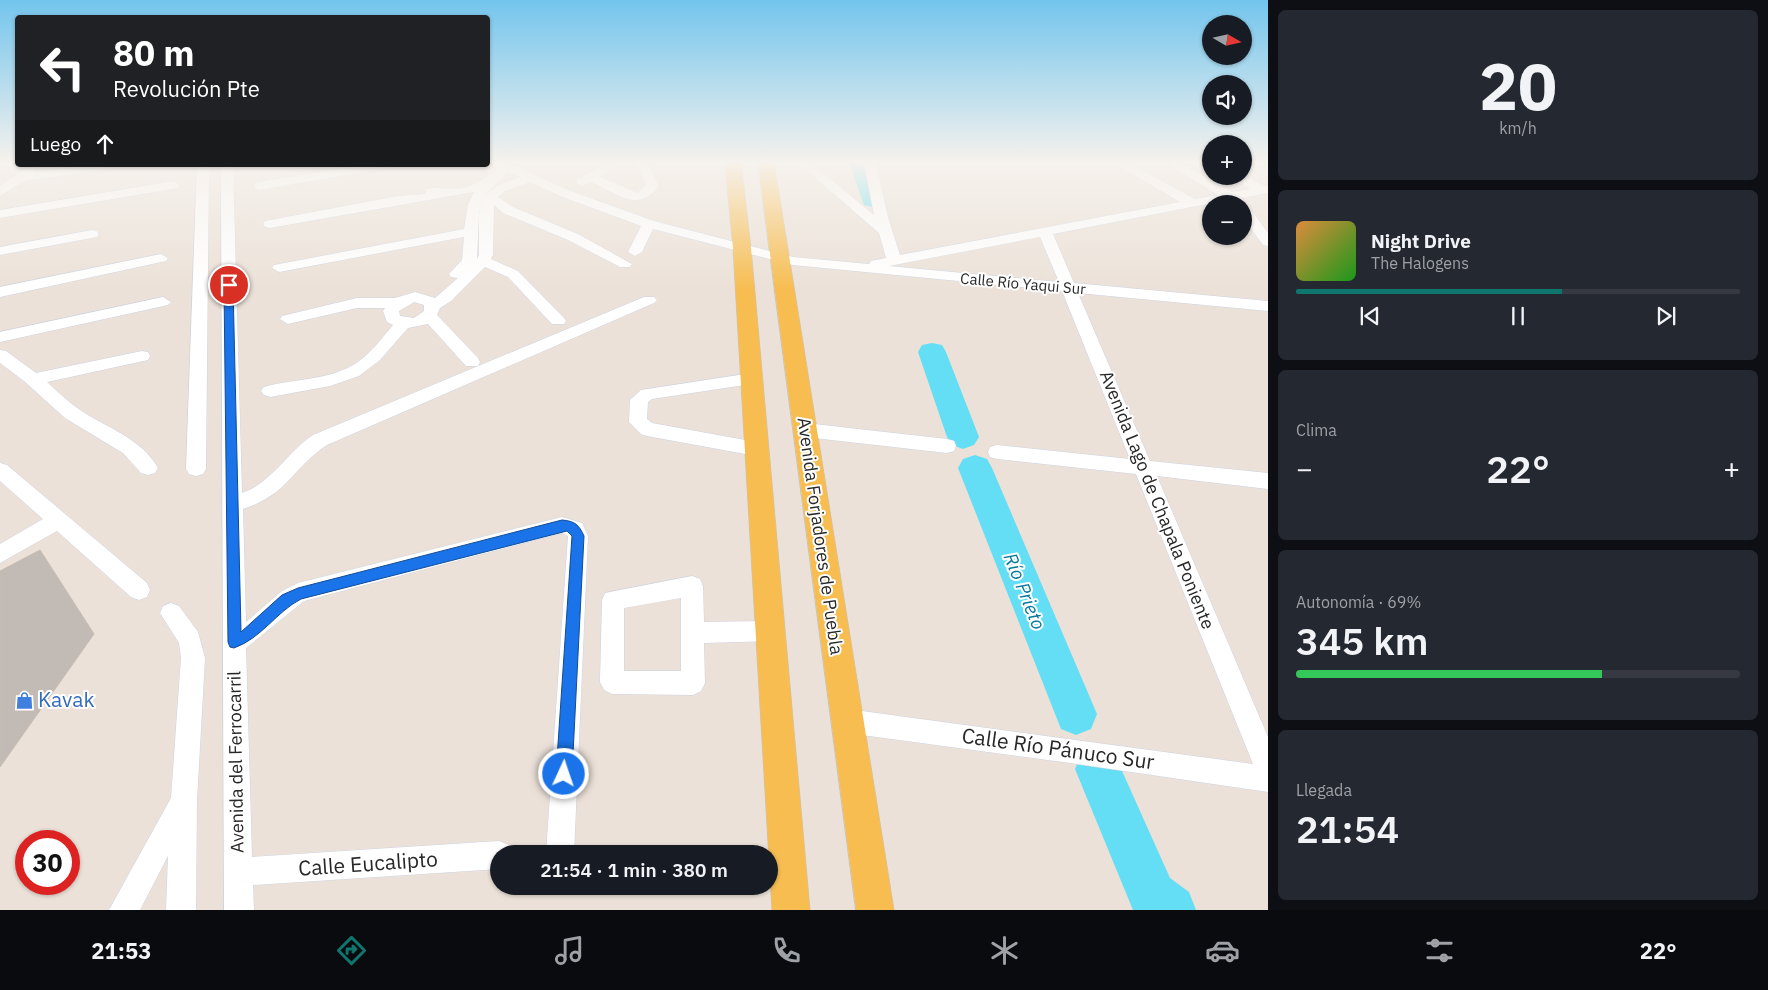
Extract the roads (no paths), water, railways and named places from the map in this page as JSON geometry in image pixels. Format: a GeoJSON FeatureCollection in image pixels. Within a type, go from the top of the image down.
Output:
{"type":"FeatureCollection","features":[{"type":"Feature","properties":{"kind":"main road"},"geometry":{"type":"LineString","coordinates":[[737,204],[770,631],[777,845]]}},
{"type":"Feature","properties":{"kind":"main road","name":"Avenida Forjadores de Puebla"},"geometry":{"type":"LineString","coordinates":[[772,204],[875,910]]}},
{"type":"Feature","properties":{"kind":"main road"},"geometry":{"type":"LineString","coordinates":[[778,861],[791,910]]}},
{"type":"Feature","properties":{"kind":"street"},"geometry":{"type":"LineString","coordinates":[[0,214],[57,204]]}},
{"type":"Feature","properties":{"kind":"street"},"geometry":{"type":"LineString","coordinates":[[196,469],[202,204]]}},
{"type":"Feature","properties":{"kind":"street","name":"Avenida del Ferrocarril"},"geometry":{"type":"LineString","coordinates":[[228,204],[238,910]]}},
{"type":"Feature","properties":{"kind":"street"},"geometry":{"type":"LineString","coordinates":[[270,224],[374,204]]}},
{"type":"Feature","properties":{"kind":"street"},"geometry":{"type":"LineString","coordinates":[[472,362],[430,307],[409,298],[397,303],[393,307],[391,315],[393,319],[404,323],[418,322],[430,307],[469,261],[474,204]]}},
{"type":"Feature","properties":{"kind":"street"},"geometry":{"type":"LineString","coordinates":[[430,307],[446,298],[483,261],[486,255],[486,204]]}},
{"type":"Feature","properties":{"kind":"street"},"geometry":{"type":"LineString","coordinates":[[503,204],[508,210],[573,238],[625,264]]}},
{"type":"Feature","properties":{"kind":"street","name":"Calle Río Yaqui Sur"},"geometry":{"type":"LineString","coordinates":[[595,204],[649,224],[814,264],[1268,306]]}},
{"type":"Feature","properties":{"kind":"street"},"geometry":{"type":"LineString","coordinates":[[853,204],[885,231]]}},
{"type":"Feature","properties":{"kind":"street"},"geometry":{"type":"LineString","coordinates":[[879,204],[894,260]]}},
{"type":"Feature","properties":{"kind":"street"},"geometry":{"type":"LineString","coordinates":[[860,268],[1184,204]]}},
{"type":"Feature","properties":{"kind":"street"},"geometry":{"type":"LineString","coordinates":[[486,213],[508,210]]}},
{"type":"Feature","properties":{"kind":"street"},"geometry":{"type":"LineString","coordinates":[[1252,221],[1268,242]]}},
{"type":"Feature","properties":{"kind":"street"},"geometry":{"type":"LineString","coordinates":[[635,252],[649,224]]}},
{"type":"Feature","properties":{"kind":"street","name":"Avenida Lago de Chapala Poniente"},"geometry":{"type":"LineString","coordinates":[[1045,231],[1268,768]]}},
{"type":"Feature","properties":{"kind":"street"},"geometry":{"type":"LineString","coordinates":[[279,268],[471,232]]}},
{"type":"Feature","properties":{"kind":"street"},"geometry":{"type":"LineString","coordinates":[[0,251],[92,234]]}},
{"type":"Feature","properties":{"kind":"street"},"geometry":{"type":"LineString","coordinates":[[0,292],[161,258]]}},
{"type":"Feature","properties":{"kind":"street"},"geometry":{"type":"LineString","coordinates":[[483,261],[513,274],[558,321]]}},
{"type":"Feature","properties":{"kind":"street"},"geometry":{"type":"LineString","coordinates":[[232,504],[261,494],[269,488],[306,448],[320,440],[649,300]]}},
{"type":"Feature","properties":{"kind":"street"},"geometry":{"type":"LineString","coordinates":[[0,337],[163,302]]}},
{"type":"Feature","properties":{"kind":"street"},"geometry":{"type":"LineString","coordinates":[[288,319],[363,302],[397,303]]}},
{"type":"Feature","properties":{"kind":"street"},"geometry":{"type":"LineString","coordinates":[[270,391],[336,378],[350,373],[375,356],[404,323]]}},
{"type":"Feature","properties":{"kind":"street"},"geometry":{"type":"LineString","coordinates":[[0,355],[34,379],[60,404],[77,416],[123,441],[148,468]]}},
{"type":"Feature","properties":{"kind":"street"},"geometry":{"type":"LineString","coordinates":[[34,379],[142,356]]}},
{"type":"Feature","properties":{"kind":"street"},"geometry":{"type":"LineString","coordinates":[[752,379],[647,394],[639,400],[638,422],[647,429],[756,449]]}},
{"type":"Feature","properties":{"kind":"street"},"geometry":{"type":"LineString","coordinates":[[804,430],[946,446]]}},
{"type":"Feature","properties":{"kind":"street"},"geometry":{"type":"LineString","coordinates":[[997,452],[1268,481]]}},
{"type":"Feature","properties":{"kind":"street"},"geometry":{"type":"LineString","coordinates":[[0,470],[139,590]]}},
{"type":"Feature","properties":{"kind":"street"},"geometry":{"type":"LineString","coordinates":[[0,554],[58,521]]}},
{"type":"Feature","properties":{"kind":"street"},"geometry":{"type":"LineString","coordinates":[[234,642],[250,634],[286,599],[298,593],[562,526],[575,529],[578,536],[561,845]]}},
{"type":"Feature","properties":{"kind":"street"},"geometry":{"type":"LineString","coordinates":[[692,586],[693,633],[693,683],[612,682],[613,600],[692,586]]}},
{"type":"Feature","properties":{"kind":"street"},"geometry":{"type":"LineString","coordinates":[[171,613],[190,640],[193,658],[184,800],[181,910]]}},
{"type":"Feature","properties":{"kind":"street"},"geometry":{"type":"LineString","coordinates":[[693,633],[770,631]]}},
{"type":"Feature","properties":{"kind":"street","name":"Calle Río Pánuco Sur"},"geometry":{"type":"LineString","coordinates":[[847,721],[1063,749],[1268,779]]}},
{"type":"Feature","properties":{"kind":"street"},"geometry":{"type":"LineString","coordinates":[[124,910],[184,800]]}},
{"type":"Feature","properties":{"kind":"street","name":"Calle Eucalipto"},"geometry":{"type":"LineString","coordinates":[[238,872],[490,856]]}},
{"type":"Feature","properties":{"kind":"waterway","name":"Río Prieto"},"geometry":{"type":"LineString","coordinates":[[932,352],[963,437]]}},
{"type":"Feature","properties":{"kind":"waterway","name":"Río Prieto"},"geometry":{"type":"LineString","coordinates":[[975,468],[1076,714]]}},
{"type":"Feature","properties":{"kind":"waterway","name":"Río Prieto"},"geometry":{"type":"LineString","coordinates":[[1098,769],[1152,896],[1171,910]]}},
{"type":"Feature","properties":{"kind":"place","name":"Kavak"},"geometry":{"type":"Point","coordinates":[24,700]}}]}
